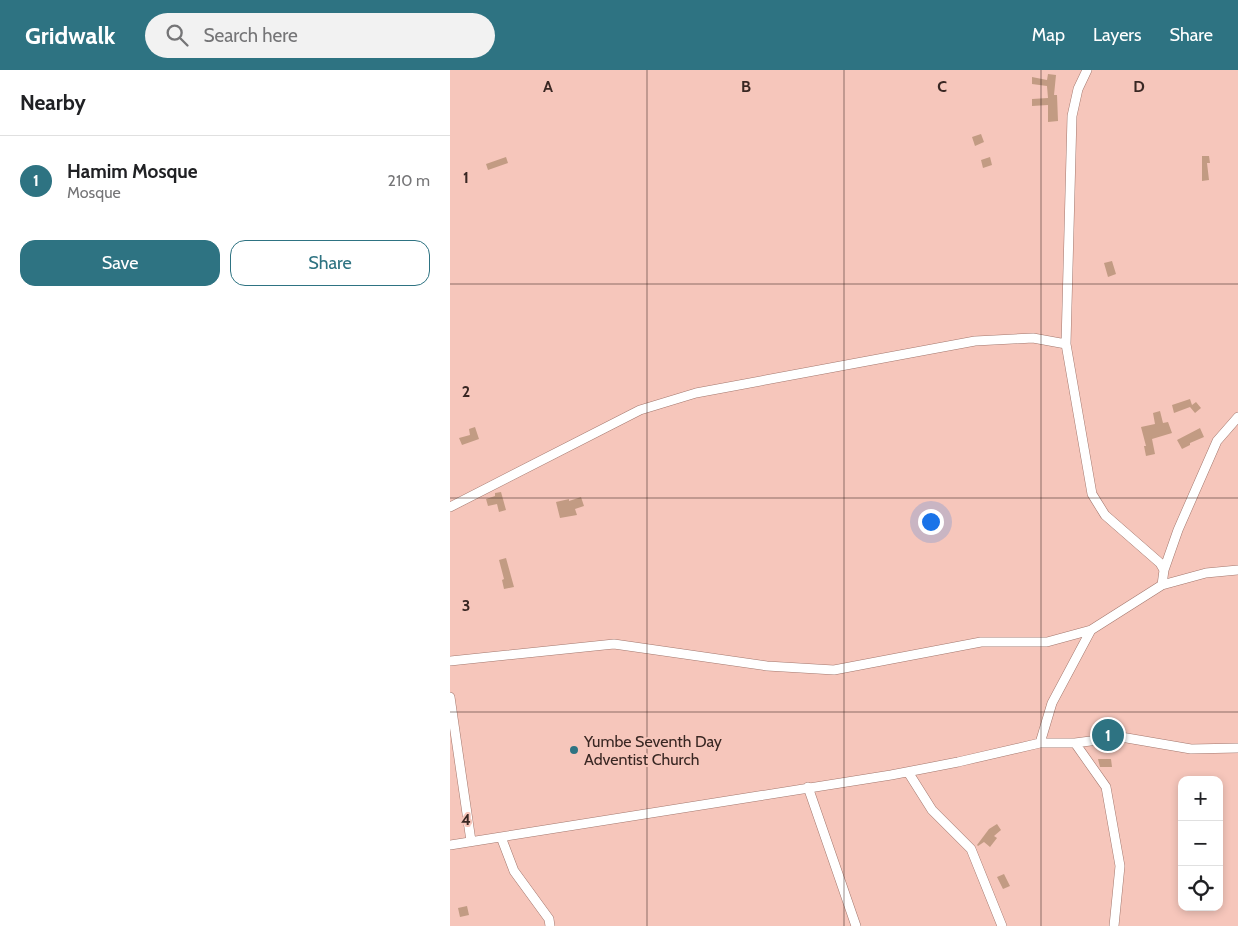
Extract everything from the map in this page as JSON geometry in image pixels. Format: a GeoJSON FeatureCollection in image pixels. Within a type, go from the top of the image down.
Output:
{"type":"FeatureCollection","features":[{"type":"Feature","properties":{"kind":"street"},"geometry":{"type":"LineString","coordinates":[[1087,70],[1078,89],[1072,116],[1066,344],[1092,494],[1105,516],[1160,563],[1164,570]]}},
{"type":"Feature","properties":{"kind":"street"},"geometry":{"type":"LineString","coordinates":[[450,507],[640,410],[696,393],[975,341],[1033,338],[1066,344]]}},
{"type":"Feature","properties":{"kind":"street"},"geometry":{"type":"LineString","coordinates":[[1162,585],[1164,570],[1178,530],[1217,441],[1238,417]]}},
{"type":"Feature","properties":{"kind":"street"},"geometry":{"type":"LineString","coordinates":[[450,660],[614,644],[767,666],[834,670],[981,642],[1047,642],[1091,630],[1162,585],[1206,573],[1238,570]]}},
{"type":"Feature","properties":{"kind":"street"},"geometry":{"type":"LineString","coordinates":[[1040,743],[1052,703],[1091,630]]}},
{"type":"Feature","properties":{"kind":"street"},"geometry":{"type":"LineString","coordinates":[[450,697],[470,842]]}},
{"type":"Feature","properties":{"kind":"street"},"geometry":{"type":"LineString","coordinates":[[450,845],[908,772],[1040,743],[1075,743],[1121,737],[1191,750],[1238,748]]}},
{"type":"Feature","properties":{"kind":"street"},"geometry":{"type":"LineString","coordinates":[[1075,743],[1106,787],[1120,866],[1114,926]]}},
{"type":"Feature","properties":{"kind":"street"},"geometry":{"type":"LineString","coordinates":[[908,772],[932,810],[971,849],[1002,926]]}},
{"type":"Feature","properties":{"kind":"street"},"geometry":{"type":"LineString","coordinates":[[808,787],[856,926]]}},
{"type":"Feature","properties":{"kind":"street"},"geometry":{"type":"LineString","coordinates":[[501,837],[514,871],[549,919],[550,926]]}},
{"type":"Feature","properties":{"kind":"building"},"geometry":{"type":"Polygon","coordinates":[[[1048,74],[1056,75],[1054,95],[1057,95],[1058,121],[1048,122],[1048,105],[1032,106],[1032,99],[1048,98],[1047,86],[1032,84],[1032,77],[1047,80],[1048,74]]]}},
{"type":"Feature","properties":{"kind":"building"},"geometry":{"type":"Polygon","coordinates":[[[981,134],[984,142],[975,146],[972,137],[981,134]]]}},
{"type":"Feature","properties":{"kind":"building"},"geometry":{"type":"Polygon","coordinates":[[[1202,156],[1209,156],[1210,163],[1207,163],[1209,180],[1202,181],[1202,156]]]}},
{"type":"Feature","properties":{"kind":"building"},"geometry":{"type":"Polygon","coordinates":[[[506,157],[508,163],[488,170],[486,164],[506,157]]]}},
{"type":"Feature","properties":{"kind":"building"},"geometry":{"type":"Polygon","coordinates":[[[990,157],[992,165],[983,168],[981,160],[990,157]]]}},
{"type":"Feature","properties":{"kind":"building"},"geometry":{"type":"Polygon","coordinates":[[[1112,261],[1116,274],[1108,277],[1104,263],[1112,261]]]}},
{"type":"Feature","properties":{"kind":"building"},"geometry":{"type":"Polygon","coordinates":[[[1190,399],[1192,405],[1196,402],[1201,408],[1195,413],[1190,407],[1174,413],[1172,405],[1190,399]]]}},
{"type":"Feature","properties":{"kind":"building"},"geometry":{"type":"Polygon","coordinates":[[[1160,411],[1163,423],[1168,422],[1172,433],[1152,439],[1155,454],[1146,456],[1144,446],[1146,446],[1141,427],[1155,424],[1153,413],[1160,411]]]}},
{"type":"Feature","properties":{"kind":"building"},"geometry":{"type":"Polygon","coordinates":[[[475,427],[479,439],[462,445],[459,438],[470,435],[469,429],[475,427]]]}},
{"type":"Feature","properties":{"kind":"building"},"geometry":{"type":"Polygon","coordinates":[[[1200,428],[1204,437],[1182,449],[1177,440],[1200,428]]]}},
{"type":"Feature","properties":{"kind":"building"},"geometry":{"type":"Polygon","coordinates":[[[501,492],[506,510],[499,512],[497,504],[488,506],[486,499],[495,496],[495,493],[501,492]]]}},
{"type":"Feature","properties":{"kind":"building"},"geometry":{"type":"Polygon","coordinates":[[[581,497],[584,506],[575,509],[577,515],[560,518],[556,502],[569,499],[569,501],[581,497]]]}},
{"type":"Feature","properties":{"kind":"building"},"geometry":{"type":"Polygon","coordinates":[[[506,558],[514,587],[504,589],[502,580],[504,579],[499,560],[506,558]]]}},
{"type":"Feature","properties":{"kind":"building"},"geometry":{"type":"Polygon","coordinates":[[[1098,759],[1111,759],[1112,767],[1100,767],[1098,759]]]}},
{"type":"Feature","properties":{"kind":"building"},"geometry":{"type":"Polygon","coordinates":[[[997,824],[1001,830],[994,836],[997,838],[990,847],[984,842],[978,846],[989,829],[997,824]]]}},
{"type":"Feature","properties":{"kind":"building"},"geometry":{"type":"Polygon","coordinates":[[[1004,874],[1010,886],[1003,889],[997,877],[1004,874]]]}},
{"type":"Feature","properties":{"kind":"building"},"geometry":{"type":"Polygon","coordinates":[[[467,906],[469,915],[460,917],[458,908],[467,906]]]}},
{"type":"Feature","properties":{"kind":"place","name":"Hamim Mosque"},"geometry":{"type":"Point","coordinates":[1108,735]}},
{"type":"Feature","properties":{"kind":"place","name":"Yumbe Seventh Day Adventist Church"},"geometry":{"type":"Point","coordinates":[574,750]}}]}
